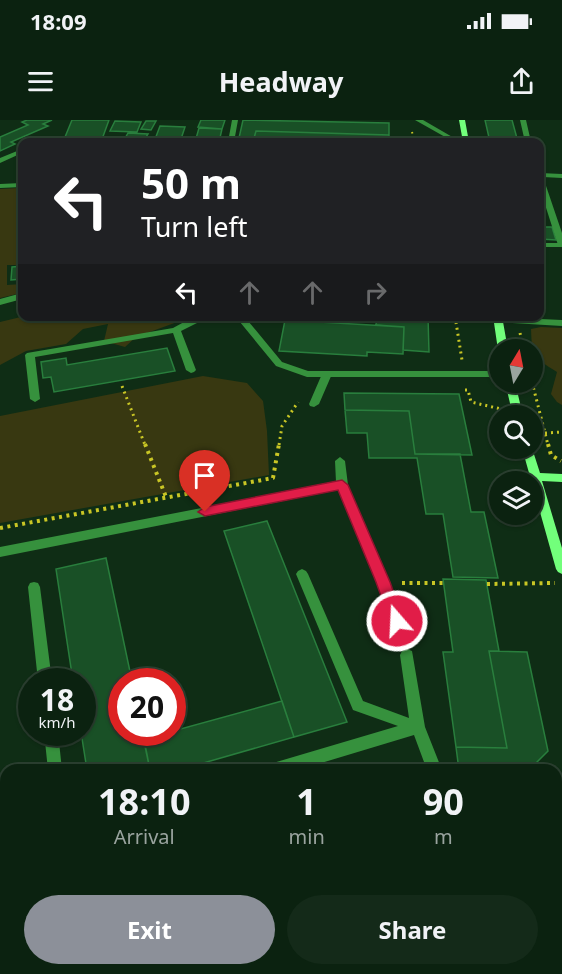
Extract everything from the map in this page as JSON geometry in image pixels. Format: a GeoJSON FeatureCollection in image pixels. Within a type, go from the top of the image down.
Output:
{"type":"FeatureCollection","features":[{"type":"Feature","properties":{"kind":"main road"},"geometry":{"type":"LineString","coordinates":[[462,120],[465,138]]}},
{"type":"Feature","properties":{"kind":"main road"},"geometry":{"type":"LineString","coordinates":[[498,321],[501,339]]}},
{"type":"Feature","properties":{"kind":"main road"},"geometry":{"type":"LineString","coordinates":[[543,477],[562,478]]}},
{"type":"Feature","properties":{"kind":"main road"},"geometry":{"type":"LineString","coordinates":[[543,503],[561,562]]}},
{"type":"Feature","properties":{"kind":"street"},"geometry":{"type":"LineString","coordinates":[[232,138],[235,120]]}},
{"type":"Feature","properties":{"kind":"street"},"geometry":{"type":"LineString","coordinates":[[418,120],[451,138]]}},
{"type":"Feature","properties":{"kind":"street"},"geometry":{"type":"LineString","coordinates":[[523,120],[527,138]]}},
{"type":"Feature","properties":{"kind":"street"},"geometry":{"type":"LineString","coordinates":[[0,161],[18,153]]}},
{"type":"Feature","properties":{"kind":"street"},"geometry":{"type":"LineString","coordinates":[[544,177],[562,177]]}},
{"type":"Feature","properties":{"kind":"street"},"geometry":{"type":"LineString","coordinates":[[0,186],[18,185]]}},
{"type":"Feature","properties":{"kind":"street"},"geometry":{"type":"LineString","coordinates":[[544,189],[562,245],[544,244]]}},
{"type":"Feature","properties":{"kind":"street"},"geometry":{"type":"LineString","coordinates":[[0,302],[18,297]]}},
{"type":"Feature","properties":{"kind":"street"},"geometry":{"type":"LineString","coordinates":[[35,399],[30,355],[176,330],[193,321]]}},
{"type":"Feature","properties":{"kind":"street"},"geometry":{"type":"LineString","coordinates":[[243,321],[279,364],[307,374],[489,374]]}},
{"type":"Feature","properties":{"kind":"street"},"geometry":{"type":"LineString","coordinates":[[536,321],[562,323]]}},
{"type":"Feature","properties":{"kind":"street"},"geometry":{"type":"LineString","coordinates":[[176,330],[191,370]]}},
{"type":"Feature","properties":{"kind":"street"},"geometry":{"type":"LineString","coordinates":[[314,404],[327,374]]}},
{"type":"Feature","properties":{"kind":"street"},"geometry":{"type":"LineString","coordinates":[[340,461],[342,485],[397,621]]}},
{"type":"Feature","properties":{"kind":"street"},"geometry":{"type":"LineString","coordinates":[[0,552],[342,485]]}},
{"type":"Feature","properties":{"kind":"street"},"geometry":{"type":"LineString","coordinates":[[302,574],[358,706],[418,727]]}},
{"type":"Feature","properties":{"kind":"street"},"geometry":{"type":"LineString","coordinates":[[34,587],[43,668]]}},
{"type":"Feature","properties":{"kind":"street"},"geometry":{"type":"LineString","coordinates":[[407,655],[418,727],[433,764]]}},
{"type":"Feature","properties":{"kind":"street"},"geometry":{"type":"LineString","coordinates":[[293,764],[418,727]]}},
{"type":"Feature","properties":{"kind":"street"},"geometry":{"type":"LineString","coordinates":[[52,746],[54,764]]}},
{"type":"Feature","properties":{"kind":"path"},"geometry":{"type":"LineString","coordinates":[[456,321],[463,367]]}},
{"type":"Feature","properties":{"kind":"path"},"geometry":{"type":"LineString","coordinates":[[122,386],[166,497]]}},
{"type":"Feature","properties":{"kind":"path"},"geometry":{"type":"LineString","coordinates":[[0,528],[273,478],[282,426],[297,403],[320,390]]}},
{"type":"Feature","properties":{"kind":"path"},"geometry":{"type":"LineString","coordinates":[[456,390],[468,390],[471,402],[489,406]]}},
{"type":"Feature","properties":{"kind":"path"},"geometry":{"type":"LineString","coordinates":[[535,393],[551,455],[562,461]]}},
{"type":"Feature","properties":{"kind":"path"},"geometry":{"type":"LineString","coordinates":[[545,433],[562,432]]}},
{"type":"Feature","properties":{"kind":"path"},"geometry":{"type":"LineString","coordinates":[[383,582],[443,583]]}},
{"type":"Feature","properties":{"kind":"path"},"geometry":{"type":"LineString","coordinates":[[487,584],[562,583]]}},
{"type":"Feature","properties":{"kind":"shaded area"},"geometry":{"type":"Polygon","coordinates":[[[18,188],[18,265],[7,265],[7,285],[18,284],[18,293],[0,298],[0,189],[18,188]]]}},
{"type":"Feature","properties":{"kind":"shaded area"},"geometry":{"type":"Polygon","coordinates":[[[18,318],[18,321],[180,321],[136,337],[125,347],[104,341],[108,324],[83,329],[66,344],[26,351],[0,365],[0,322],[18,318]]]}},
{"type":"Feature","properties":{"kind":"shaded area"},"geometry":{"type":"Polygon","coordinates":[[[562,328],[562,405],[551,394],[557,372],[543,363],[543,339],[532,339],[531,329],[562,328]]]}},
{"type":"Feature","properties":{"kind":"shaded area"},"geometry":{"type":"Polygon","coordinates":[[[203,376],[247,383],[263,401],[269,475],[0,523],[0,416],[203,376]]]}},
{"type":"Feature","properties":{"kind":"building"},"geometry":{"type":"Polygon","coordinates":[[[52,120],[43,124],[48,126],[18,138],[11,142],[15,144],[0,151],[0,137],[28,125],[22,122],[52,120]]]}},
{"type":"Feature","properties":{"kind":"building"},"geometry":{"type":"Polygon","coordinates":[[[72,120],[109,120],[102,138],[65,138],[72,120]]]}},
{"type":"Feature","properties":{"kind":"building"},"geometry":{"type":"Polygon","coordinates":[[[201,120],[225,120],[222,129],[198,127],[201,120]]]}},
{"type":"Feature","properties":{"kind":"building"},"geometry":{"type":"Polygon","coordinates":[[[243,120],[389,123],[389,135],[256,131],[254,138],[239,138],[243,120]]]}},
{"type":"Feature","properties":{"kind":"building"},"geometry":{"type":"Polygon","coordinates":[[[485,120],[512,120],[517,138],[489,138],[485,120]]]}},
{"type":"Feature","properties":{"kind":"building"},"geometry":{"type":"Polygon","coordinates":[[[115,121],[141,122],[137,132],[110,131],[115,121]]]}},
{"type":"Feature","properties":{"kind":"building"},"geometry":{"type":"Polygon","coordinates":[[[146,121],[156,121],[151,130],[141,129],[146,121]]]}},
{"type":"Feature","properties":{"kind":"building"},"geometry":{"type":"Polygon","coordinates":[[[160,126],[185,127],[181,138],[156,138],[160,126]]]}},
{"type":"Feature","properties":{"kind":"building"},"geometry":{"type":"Polygon","coordinates":[[[199,128],[222,129],[220,138],[196,138],[199,128]]]}},
{"type":"Feature","properties":{"kind":"building"},"geometry":{"type":"Polygon","coordinates":[[[256,131],[389,135],[389,138],[254,138],[256,131]]]}},
{"type":"Feature","properties":{"kind":"building"},"geometry":{"type":"Polygon","coordinates":[[[128,133],[148,134],[146,138],[125,138],[128,133]]]}},
{"type":"Feature","properties":{"kind":"building"},"geometry":{"type":"Polygon","coordinates":[[[544,227],[552,227],[556,240],[544,239],[544,227]]]}},
{"type":"Feature","properties":{"kind":"building"},"geometry":{"type":"Polygon","coordinates":[[[18,266],[18,279],[11,280],[12,267],[18,266]]]}},
{"type":"Feature","properties":{"kind":"building"},"geometry":{"type":"Polygon","coordinates":[[[285,321],[404,327],[403,354],[367,352],[367,356],[279,351],[285,321]]]}},
{"type":"Feature","properties":{"kind":"building"},"geometry":{"type":"Polygon","coordinates":[[[376,321],[428,321],[429,352],[403,350],[404,327],[376,325],[376,321]]]}},
{"type":"Feature","properties":{"kind":"building"},"geometry":{"type":"Polygon","coordinates":[[[167,348],[175,371],[54,392],[51,377],[43,378],[41,362],[66,358],[67,365],[167,348]]]}},
{"type":"Feature","properties":{"kind":"building"},"geometry":{"type":"Polygon","coordinates":[[[344,393],[459,394],[472,455],[415,454],[409,411],[345,410],[344,393]]]}},
{"type":"Feature","properties":{"kind":"building"},"geometry":{"type":"Polygon","coordinates":[[[345,410],[409,411],[415,454],[460,454],[471,512],[484,512],[498,578],[453,577],[443,514],[426,514],[417,458],[369,458],[367,433],[347,433],[345,410]]]}},
{"type":"Feature","properties":{"kind":"building"},"geometry":{"type":"Polygon","coordinates":[[[267,521],[347,722],[294,737],[224,531],[267,521]]]}},
{"type":"Feature","properties":{"kind":"building"},"geometry":{"type":"Polygon","coordinates":[[[106,558],[129,668],[108,668],[108,746],[145,746],[149,764],[86,764],[83,746],[96,746],[96,668],[71,668],[56,569],[106,558]]]}},
{"type":"Feature","properties":{"kind":"building"},"geometry":{"type":"Polygon","coordinates":[[[443,579],[486,580],[499,651],[489,651],[507,748],[456,747],[443,652],[453,652],[443,579]]]}},
{"type":"Feature","properties":{"kind":"building"},"geometry":{"type":"Polygon","coordinates":[[[489,651],[527,652],[548,751],[535,764],[458,764],[456,747],[507,748],[489,651]]]}},
{"type":"Feature","properties":{"kind":"building"},"geometry":{"type":"Polygon","coordinates":[[[282,701],[294,737],[200,764],[149,764],[145,746],[186,746],[186,727],[282,701]]]}},
{"type":"Feature","properties":{"kind":"route"},"geometry":{"type":"LineString","coordinates":[[205,512],[342,485],[397,621]]}}]}
